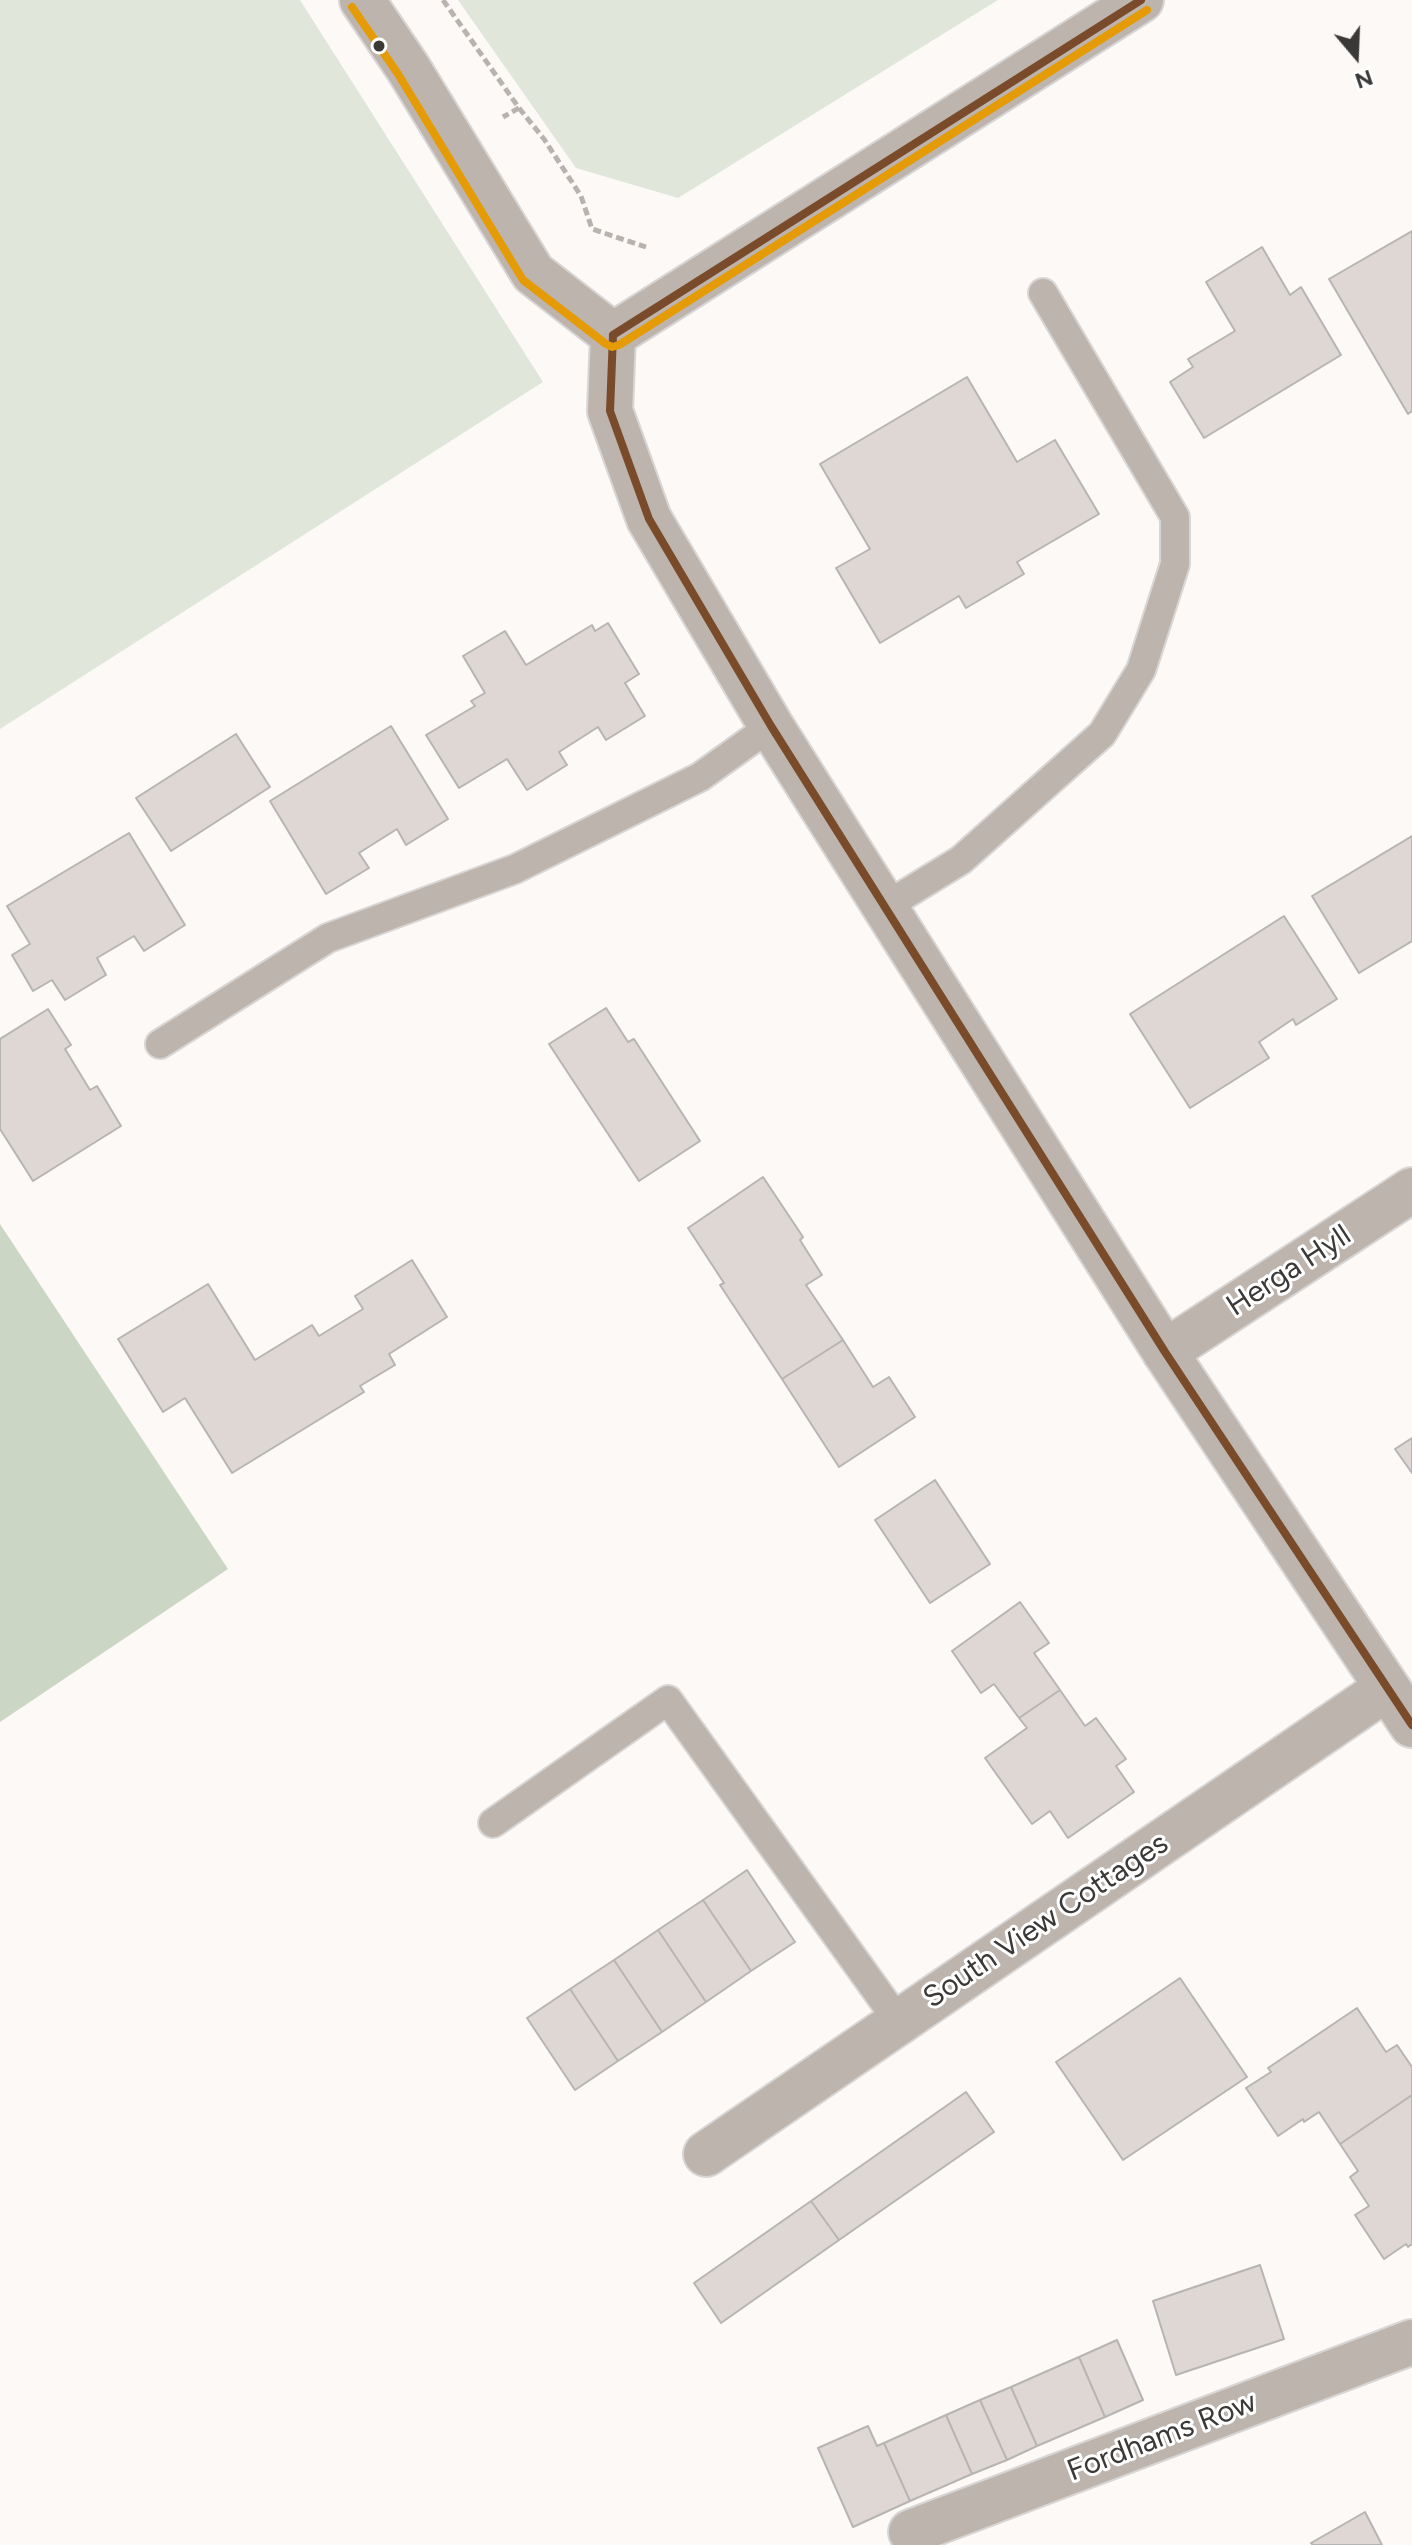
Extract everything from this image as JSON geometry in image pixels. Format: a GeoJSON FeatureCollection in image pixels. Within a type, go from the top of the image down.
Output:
{"type":"FeatureCollection","features":[{"type":"Feature","properties":{"kind":"street"},"geometry":{"type":"LineString","coordinates":[[362,0],[408,68],[533,273],[613,335]]}},
{"type":"Feature","properties":{"kind":"street"},"geometry":{"type":"LineString","coordinates":[[613,335],[1141,0]]}},
{"type":"Feature","properties":{"kind":"street"},"geometry":{"type":"LineString","coordinates":[[613,335],[610,411],[649,519],[771,726],[1165,1352],[1412,1725]]}},
{"type":"Feature","properties":{"kind":"street","name":"Herga Hyll"},"geometry":{"type":"LineString","coordinates":[[1165,1352],[1412,1190]]}},
{"type":"Feature","properties":{"kind":"street","name":"South View Cottages"},"geometry":{"type":"LineString","coordinates":[[706,2154],[1387,1688]]}},
{"type":"Feature","properties":{"kind":"street","name":"Fordhams Row"},"geometry":{"type":"LineString","coordinates":[[911,2532],[1412,2342]]}},
{"type":"Feature","properties":{"kind":"lane"},"geometry":{"type":"LineString","coordinates":[[886,906],[961,860],[1102,734],[1141,670],[1175,564],[1175,517],[1043,293]]}},
{"type":"Feature","properties":{"kind":"lane"},"geometry":{"type":"LineString","coordinates":[[160,1044],[328,938],[515,869],[700,777],[771,726]]}},
{"type":"Feature","properties":{"kind":"lane"},"geometry":{"type":"LineString","coordinates":[[493,1823],[668,1700],[899,2022]]}},
{"type":"Feature","properties":{"kind":"path"},"geometry":{"type":"LineString","coordinates":[[519,108],[544,139],[581,196],[592,229],[649,249]]}},
{"type":"Feature","properties":{"kind":"shaded area"},"geometry":{"type":"Polygon","coordinates":[[[0,0],[300,0],[543,382],[0,729],[0,0]]]}},
{"type":"Feature","properties":{"kind":"shaded area"},"geometry":{"type":"Polygon","coordinates":[[[458,0],[998,0],[678,198],[576,168],[458,0]]]}},
{"type":"Feature","properties":{"kind":"green space"},"geometry":{"type":"Polygon","coordinates":[[[0,1224],[228,1569],[0,1722],[0,1224]]]}},
{"type":"Feature","properties":{"kind":"building"},"geometry":{"type":"Polygon","coordinates":[[[1412,231],[1412,411],[1408,414],[1329,279],[1412,231]]]}},
{"type":"Feature","properties":{"kind":"building"},"geometry":{"type":"Polygon","coordinates":[[[1262,247],[1290,295],[1301,287],[1341,355],[1204,438],[1170,382],[1193,367],[1188,359],[1235,331],[1206,282],[1262,247]]]}},
{"type":"Feature","properties":{"kind":"building"},"geometry":{"type":"Polygon","coordinates":[[[967,377],[1017,462],[1055,440],[1099,514],[1017,562],[1024,574],[966,608],[959,596],[880,643],[836,568],[870,549],[820,464],[967,377]]]}},
{"type":"Feature","properties":{"kind":"building"},"geometry":{"type":"Polygon","coordinates":[[[608,623],[639,674],[625,683],[645,716],[606,740],[598,727],[559,752],[567,765],[527,790],[507,759],[459,788],[426,735],[475,706],[471,701],[485,693],[463,656],[505,631],[526,665],[592,625],[595,631],[608,623]]]}},
{"type":"Feature","properties":{"kind":"building"},"geometry":{"type":"Polygon","coordinates":[[[391,726],[448,819],[406,845],[397,829],[359,853],[369,868],[326,894],[270,801],[391,726]]]}},
{"type":"Feature","properties":{"kind":"building"},"geometry":{"type":"Polygon","coordinates":[[[236,734],[270,787],[171,851],[136,798],[236,734]]]}},
{"type":"Feature","properties":{"kind":"building"},"geometry":{"type":"Polygon","coordinates":[[[129,833],[185,925],[144,951],[134,936],[97,958],[106,975],[65,1000],[52,980],[33,991],[12,955],[30,944],[7,906],[129,833]]]}},
{"type":"Feature","properties":{"kind":"building"},"geometry":{"type":"Polygon","coordinates":[[[1412,836],[1412,941],[1359,973],[1312,896],[1412,836]]]}},
{"type":"Feature","properties":{"kind":"building"},"geometry":{"type":"Polygon","coordinates":[[[1284,916],[1337,999],[1296,1025],[1293,1019],[1259,1042],[1269,1058],[1190,1108],[1130,1014],[1284,916]]]}},
{"type":"Feature","properties":{"kind":"building"},"geometry":{"type":"Polygon","coordinates":[[[606,1008],[628,1042],[634,1039],[700,1141],[639,1181],[549,1044],[606,1008]]]}},
{"type":"Feature","properties":{"kind":"building"},"geometry":{"type":"Polygon","coordinates":[[[48,1009],[71,1045],[65,1049],[90,1090],[97,1086],[121,1126],[33,1181],[0,1129],[0,1039],[48,1009]]]}},
{"type":"Feature","properties":{"kind":"building"},"geometry":{"type":"Polygon","coordinates":[[[763,1177],[803,1237],[800,1240],[822,1275],[806,1285],[843,1340],[782,1379],[720,1285],[724,1283],[688,1228],[763,1177]]]}},
{"type":"Feature","properties":{"kind":"building"},"geometry":{"type":"Polygon","coordinates":[[[412,1260],[447,1317],[389,1354],[395,1365],[360,1386],[364,1392],[232,1473],[185,1398],[163,1412],[118,1339],[208,1284],[255,1360],[312,1325],[319,1336],[363,1309],[355,1296],[412,1260]]]}},
{"type":"Feature","properties":{"kind":"building"},"geometry":{"type":"Polygon","coordinates":[[[843,1340],[873,1387],[889,1377],[915,1417],[839,1467],[782,1379],[843,1340]]]}},
{"type":"Feature","properties":{"kind":"building"},"geometry":{"type":"Polygon","coordinates":[[[1412,1438],[1412,1473],[1395,1449],[1412,1438]]]}},
{"type":"Feature","properties":{"kind":"building"},"geometry":{"type":"Polygon","coordinates":[[[935,1480],[990,1564],[930,1603],[875,1520],[935,1480]]]}},
{"type":"Feature","properties":{"kind":"building"},"geometry":{"type":"Polygon","coordinates":[[[1020,1602],[1049,1643],[1034,1653],[1060,1690],[1019,1718],[994,1684],[981,1693],[952,1651],[1020,1602]]]}},
{"type":"Feature","properties":{"kind":"building"},"geometry":{"type":"Polygon","coordinates":[[[1060,1690],[1085,1726],[1096,1718],[1126,1759],[1116,1766],[1134,1792],[1068,1838],[1050,1811],[1032,1824],[985,1758],[1027,1728],[1019,1718],[1060,1690]]]}},
{"type":"Feature","properties":{"kind":"building"},"geometry":{"type":"Polygon","coordinates":[[[747,1870],[795,1942],[751,1971],[703,1900],[747,1870]]]}},
{"type":"Feature","properties":{"kind":"building"},"geometry":{"type":"Polygon","coordinates":[[[703,1900],[751,1971],[706,2002],[658,1930],[703,1900]]]}},
{"type":"Feature","properties":{"kind":"building"},"geometry":{"type":"Polygon","coordinates":[[[658,1930],[706,2002],[662,2032],[614,1960],[658,1930]]]}},
{"type":"Feature","properties":{"kind":"building"},"geometry":{"type":"Polygon","coordinates":[[[614,1960],[662,2032],[618,2061],[570,1989],[614,1960]]]}},
{"type":"Feature","properties":{"kind":"building"},"geometry":{"type":"Polygon","coordinates":[[[1180,1978],[1247,2077],[1123,2160],[1056,2062],[1180,1978]]]}},
{"type":"Feature","properties":{"kind":"building"},"geometry":{"type":"Polygon","coordinates":[[[570,1989],[618,2061],[575,2090],[527,2018],[570,1989]]]}},
{"type":"Feature","properties":{"kind":"building"},"geometry":{"type":"Polygon","coordinates":[[[1357,2008],[1386,2052],[1397,2045],[1412,2067],[1412,2095],[1340,2144],[1319,2112],[1278,2136],[1246,2088],[1271,2072],[1268,2068],[1357,2008]]]}},
{"type":"Feature","properties":{"kind":"building"},"geometry":{"type":"Polygon","coordinates":[[[966,2092],[994,2132],[839,2240],[811,2201],[966,2092]]]}},
{"type":"Feature","properties":{"kind":"building"},"geometry":{"type":"Polygon","coordinates":[[[1412,2095],[1412,2244],[1408,2247],[1406,2244],[1384,2259],[1355,2215],[1369,2206],[1350,2177],[1358,2171],[1340,2144],[1412,2095]]]}},
{"type":"Feature","properties":{"kind":"building"},"geometry":{"type":"Polygon","coordinates":[[[811,2201],[839,2240],[721,2323],[694,2283],[811,2201]]]}},
{"type":"Feature","properties":{"kind":"building"},"geometry":{"type":"Polygon","coordinates":[[[1260,2265],[1284,2339],[1176,2375],[1153,2301],[1260,2265]]]}},
{"type":"Feature","properties":{"kind":"building"},"geometry":{"type":"Polygon","coordinates":[[[1117,2340],[1143,2400],[1105,2417],[1079,2357],[1117,2340]]]}},
{"type":"Feature","properties":{"kind":"building"},"geometry":{"type":"Polygon","coordinates":[[[1079,2357],[1105,2417],[1037,2446],[1011,2387],[1079,2357]]]}},
{"type":"Feature","properties":{"kind":"building"},"geometry":{"type":"Polygon","coordinates":[[[1011,2387],[1037,2446],[1007,2460],[980,2400],[1011,2387]]]}},
{"type":"Feature","properties":{"kind":"building"},"geometry":{"type":"Polygon","coordinates":[[[980,2400],[1007,2460],[972,2474],[946,2415],[980,2400]]]}},
{"type":"Feature","properties":{"kind":"building"},"geometry":{"type":"Polygon","coordinates":[[[946,2415],[972,2474],[910,2501],[884,2443],[946,2415]]]}},
{"type":"Feature","properties":{"kind":"building"},"geometry":{"type":"Polygon","coordinates":[[[868,2426],[877,2446],[884,2443],[910,2501],[853,2527],[818,2448],[868,2426]]]}},
{"type":"Feature","properties":{"kind":"building"},"geometry":{"type":"Polygon","coordinates":[[[1365,2512],[1382,2545],[1311,2543],[1365,2512]]]}},
{"type":"Feature","properties":{"kind":"transit line"},"geometry":{"type":"LineString","coordinates":[[613,335],[1141,0]]}},
{"type":"Feature","properties":{"kind":"transit line"},"geometry":{"type":"LineString","coordinates":[[352,7],[398,74],[523,280],[612,347],[1147,10]]}},
{"type":"Feature","properties":{"kind":"transit line"},"geometry":{"type":"LineString","coordinates":[[613,335],[610,411],[649,519],[771,726],[1165,1352],[1412,1725]]}}]}
